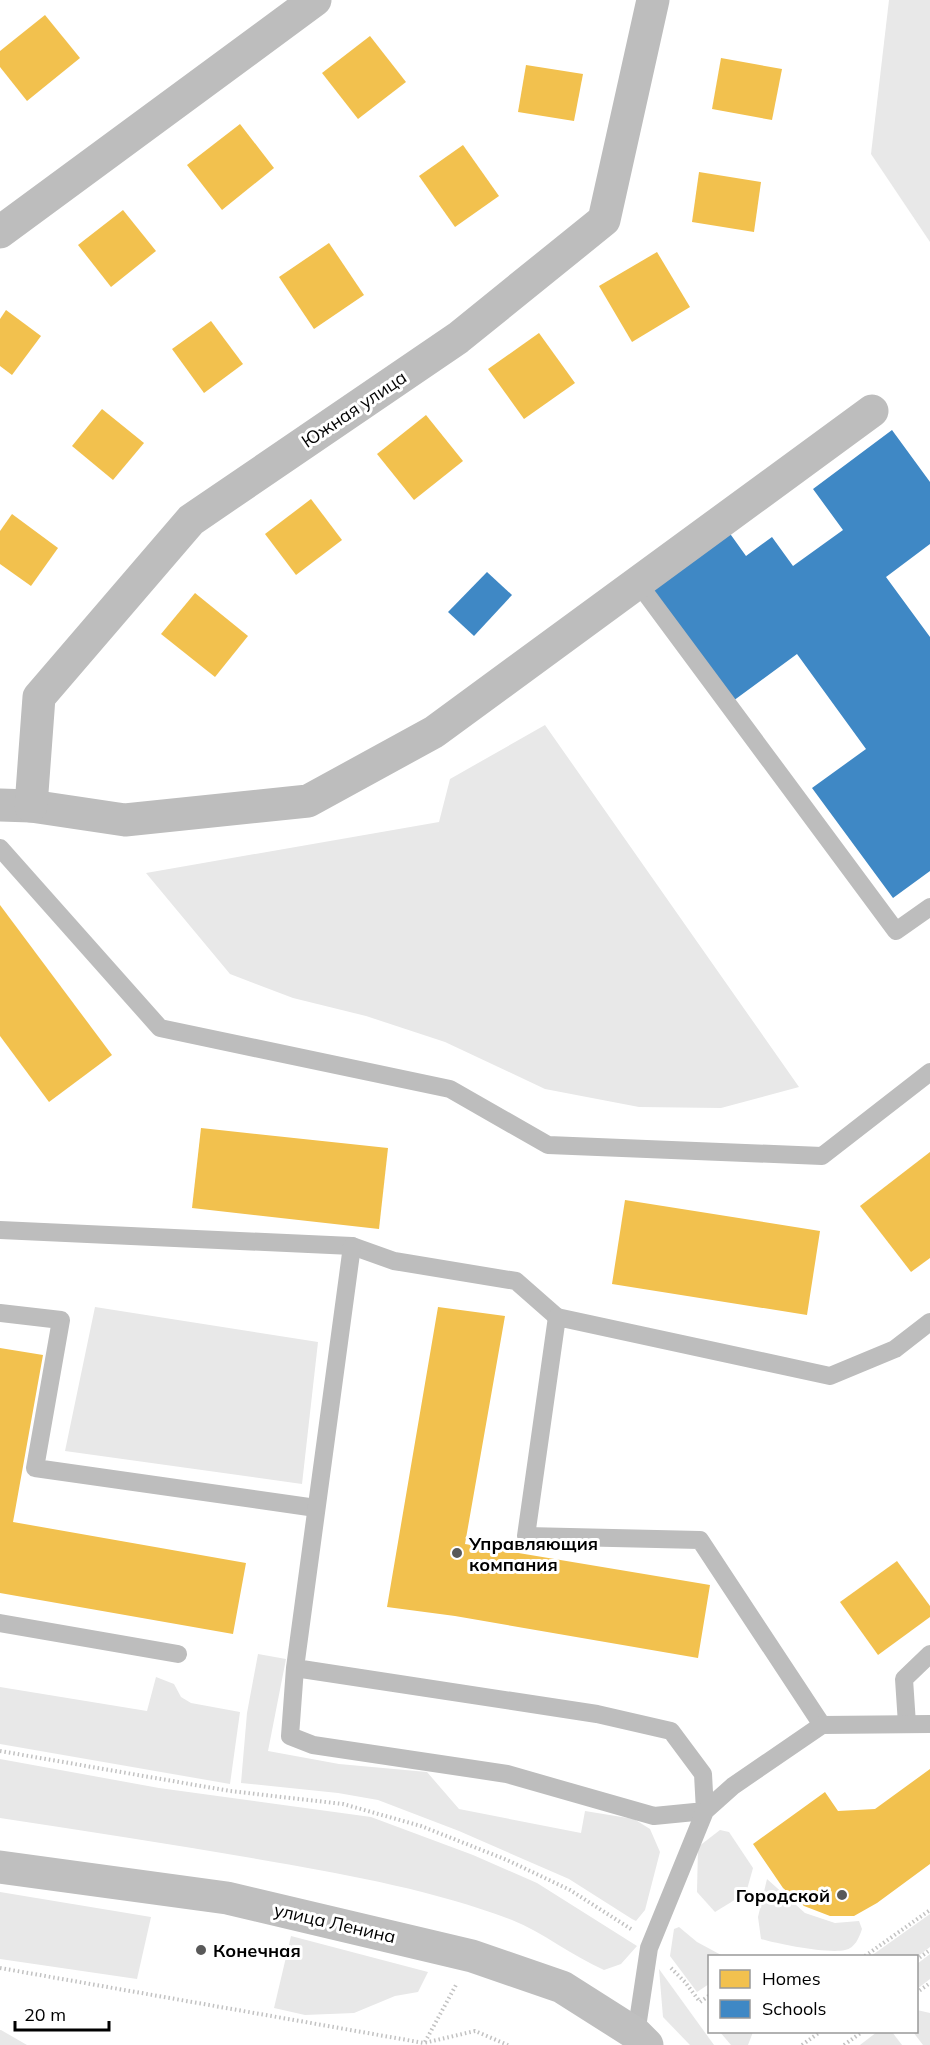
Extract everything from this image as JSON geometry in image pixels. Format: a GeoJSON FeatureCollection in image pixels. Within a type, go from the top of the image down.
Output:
{"type":"FeatureCollection","features":[{"type":"Feature","properties":{"kind":"main road","name":"улица Ленина"},"geometry":{"type":"LineString","coordinates":[[0,1867],[227,1898],[472,1956],[562,1987],[642,2039]]}},
{"type":"Feature","properties":{"kind":"street"},"geometry":{"type":"LineString","coordinates":[[0,232],[315,0]]}},
{"type":"Feature","properties":{"kind":"street","name":"Южная улица"},"geometry":{"type":"LineString","coordinates":[[16,806],[39,697],[190,520],[458,338],[604,220],[653,0]]}},
{"type":"Feature","properties":{"kind":"street"},"geometry":{"type":"LineString","coordinates":[[16,806],[125,820],[308,801],[434,732],[872,411]]}},
{"type":"Feature","properties":{"kind":"lane"},"geometry":{"type":"LineString","coordinates":[[638,583],[896,931],[930,907]]}},
{"type":"Feature","properties":{"kind":"lane"},"geometry":{"type":"LineString","coordinates":[[0,848],[160,1028],[450,1089],[548,1145],[822,1156],[930,1072]]}},
{"type":"Feature","properties":{"kind":"lane"},"geometry":{"type":"LineString","coordinates":[[0,1230],[352,1246],[394,1261],[516,1281],[557,1317],[830,1376],[895,1349],[930,1322]]}},
{"type":"Feature","properties":{"kind":"lane"},"geometry":{"type":"LineString","coordinates":[[352,1246],[316,1508],[290,1736],[313,1745],[507,1774],[654,1816],[705,1810],[733,1786],[822,1725],[930,1724]]}},
{"type":"Feature","properties":{"kind":"lane"},"geometry":{"type":"LineString","coordinates":[[0,1313],[61,1320],[35,1468],[316,1508]]}},
{"type":"Feature","properties":{"kind":"lane"},"geometry":{"type":"LineString","coordinates":[[557,1317],[526,1536],[700,1540],[822,1725]]}},
{"type":"Feature","properties":{"kind":"lane"},"geometry":{"type":"LineString","coordinates":[[0,1623],[178,1654]]}},
{"type":"Feature","properties":{"kind":"lane"},"geometry":{"type":"LineString","coordinates":[[907,1724],[904,1678],[930,1653]]}},
{"type":"Feature","properties":{"kind":"lane"},"geometry":{"type":"LineString","coordinates":[[296,1668],[597,1714],[671,1731],[703,1774],[705,1810],[649,1947],[642,2039]]}},
{"type":"Feature","properties":{"kind":"path"},"geometry":{"type":"LineString","coordinates":[[0,1751],[230,1791],[344,1804],[420,1826],[507,1860],[570,1890],[629,1927],[685,1982],[699,2001],[708,1996]]}},
{"type":"Feature","properties":{"kind":"path"},"geometry":{"type":"LineString","coordinates":[[866,1955],[930,1910]]}},
{"type":"Feature","properties":{"kind":"path"},"geometry":{"type":"LineString","coordinates":[[424,2044],[472,1956]]}},
{"type":"Feature","properties":{"kind":"path"},"geometry":{"type":"LineString","coordinates":[[0,1968],[424,2044],[475,2031],[508,2045]]}},
{"type":"Feature","properties":{"kind":"path"},"geometry":{"type":"LineString","coordinates":[[802,2045],[817,2033]]}},
{"type":"Feature","properties":{"kind":"path"},"geometry":{"type":"LineString","coordinates":[[844,2045],[859,2033]]}},
{"type":"Feature","properties":{"kind":"shaded area"},"geometry":{"type":"Polygon","coordinates":[[[889,0],[930,0],[930,242],[871,154],[889,0]]]}},
{"type":"Feature","properties":{"kind":"shaded area"},"geometry":{"type":"Polygon","coordinates":[[[545,725],[799,1087],[721,1108],[639,1107],[545,1089],[445,1042],[366,1016],[293,998],[230,974],[146,873],[439,822],[450,779],[545,725]]]}},
{"type":"Feature","properties":{"kind":"shaded area"},"geometry":{"type":"Polygon","coordinates":[[[95,1307],[318,1342],[302,1484],[65,1451],[95,1307]]]}},
{"type":"Feature","properties":{"kind":"shaded area"},"geometry":{"type":"Polygon","coordinates":[[[258,1654],[286,1659],[268,1751],[339,1764],[427,1772],[459,1809],[581,1833],[585,1811],[634,1819],[650,1829],[660,1852],[645,1910],[636,1921],[569,1879],[459,1831],[378,1800],[338,1793],[241,1783],[247,1713],[258,1654]]]}},
{"type":"Feature","properties":{"kind":"shaded area"},"geometry":{"type":"Polygon","coordinates":[[[156,1677],[174,1684],[181,1697],[191,1703],[240,1712],[230,1784],[0,1744],[0,1687],[147,1711],[156,1677]]]}},
{"type":"Feature","properties":{"kind":"shaded area"},"geometry":{"type":"Polygon","coordinates":[[[0,1759],[159,1788],[371,1817],[473,1855],[537,1883],[637,1946],[621,1964],[604,1970],[512,1920],[424,1893],[274,1862],[0,1818],[0,1759]]]}},
{"type":"Feature","properties":{"kind":"shaded area"},"geometry":{"type":"Polygon","coordinates":[[[720,1830],[729,1832],[753,1868],[746,1893],[715,1912],[697,1892],[698,1847],[720,1830]]]}},
{"type":"Feature","properties":{"kind":"shaded area"},"geometry":{"type":"Polygon","coordinates":[[[767,1879],[805,1913],[835,1923],[859,1921],[862,1929],[856,1942],[845,1950],[827,1951],[761,1939],[758,1917],[767,1879]]]}},
{"type":"Feature","properties":{"kind":"shaded area"},"geometry":{"type":"Polygon","coordinates":[[[0,1892],[151,1917],[137,1979],[0,1959],[0,1892]]]}},
{"type":"Feature","properties":{"kind":"shaded area"},"geometry":{"type":"Polygon","coordinates":[[[930,1914],[930,1947],[918,1956],[872,1955],[930,1914]]]}},
{"type":"Feature","properties":{"kind":"shaded area"},"geometry":{"type":"Polygon","coordinates":[[[679,1927],[697,1942],[721,1955],[708,1955],[708,1985],[697,1992],[670,1956],[674,1929],[679,1927]]]}},
{"type":"Feature","properties":{"kind":"shaded area"},"geometry":{"type":"Polygon","coordinates":[[[291,1936],[428,1972],[418,1992],[395,1996],[354,2013],[305,2015],[274,2008],[291,1936]]]}},
{"type":"Feature","properties":{"kind":"shaded area"},"geometry":{"type":"Polygon","coordinates":[[[930,1954],[930,1979],[918,1988],[918,1963],[930,1954]]]}},
{"type":"Feature","properties":{"kind":"shaded area"},"geometry":{"type":"Polygon","coordinates":[[[659,1969],[714,2045],[690,2045],[663,2017],[659,1969]]]}},
{"type":"Feature","properties":{"kind":"shaded area"},"geometry":{"type":"Polygon","coordinates":[[[918,2010],[930,2013],[930,2045],[923,2045],[914,2033],[918,2033],[918,2010]]]}},
{"type":"Feature","properties":{"kind":"shaded area"},"geometry":{"type":"Polygon","coordinates":[[[1,2030],[27,2045],[0,2045],[1,2030]]]}},
{"type":"Feature","properties":{"kind":"shaded area"},"geometry":{"type":"Polygon","coordinates":[[[721,2033],[753,2033],[748,2045],[731,2045],[721,2033]]]}},
{"type":"Feature","properties":{"kind":"shaded area"},"geometry":{"type":"Polygon","coordinates":[[[876,2033],[893,2033],[902,2045],[860,2045],[876,2033]]]}},
{"type":"Feature","properties":{"kind":"building: Homes"},"geometry":{"type":"Polygon","coordinates":[[[45,15],[80,58],[27,101],[0,67],[0,51],[45,15]]]}},
{"type":"Feature","properties":{"kind":"building: Homes"},"geometry":{"type":"Polygon","coordinates":[[[370,36],[406,82],[358,119],[322,73],[370,36]]]}},
{"type":"Feature","properties":{"kind":"building: Homes"},"geometry":{"type":"Polygon","coordinates":[[[721,58],[782,69],[772,120],[712,109],[721,58]]]}},
{"type":"Feature","properties":{"kind":"building: Homes"},"geometry":{"type":"Polygon","coordinates":[[[526,65],[583,74],[574,121],[518,112],[526,65]]]}},
{"type":"Feature","properties":{"kind":"building: Homes"},"geometry":{"type":"Polygon","coordinates":[[[240,124],[274,168],[222,210],[187,165],[240,124]]]}},
{"type":"Feature","properties":{"kind":"building: Homes"},"geometry":{"type":"Polygon","coordinates":[[[463,145],[499,196],[455,227],[419,176],[463,145]]]}},
{"type":"Feature","properties":{"kind":"building: Homes"},"geometry":{"type":"Polygon","coordinates":[[[699,172],[761,182],[754,232],[692,222],[699,172]]]}},
{"type":"Feature","properties":{"kind":"building: Homes"},"geometry":{"type":"Polygon","coordinates":[[[123,210],[156,251],[111,287],[78,245],[123,210]]]}},
{"type":"Feature","properties":{"kind":"building: Homes"},"geometry":{"type":"Polygon","coordinates":[[[329,243],[364,295],[314,329],[279,277],[329,243]]]}},
{"type":"Feature","properties":{"kind":"building: Homes"},"geometry":{"type":"Polygon","coordinates":[[[657,252],[690,307],[632,342],[599,286],[657,252]]]}},
{"type":"Feature","properties":{"kind":"building: Homes"},"geometry":{"type":"Polygon","coordinates":[[[6,310],[41,336],[12,375],[0,366],[0,319],[6,310]]]}},
{"type":"Feature","properties":{"kind":"building: Homes"},"geometry":{"type":"Polygon","coordinates":[[[211,321],[243,364],[204,393],[172,349],[211,321]]]}},
{"type":"Feature","properties":{"kind":"building: Homes"},"geometry":{"type":"Polygon","coordinates":[[[539,333],[575,383],[524,419],[488,369],[539,333]]]}},
{"type":"Feature","properties":{"kind":"building: Homes"},"geometry":{"type":"Polygon","coordinates":[[[102,409],[144,443],[113,480],[72,446],[102,409]]]}},
{"type":"Feature","properties":{"kind":"building: Homes"},"geometry":{"type":"Polygon","coordinates":[[[426,415],[463,461],[414,500],[377,454],[426,415]]]}},
{"type":"Feature","properties":{"kind":"building: Homes"},"geometry":{"type":"Polygon","coordinates":[[[311,499],[342,540],[296,575],[265,534],[311,499]]]}},
{"type":"Feature","properties":{"kind":"building: Homes"},"geometry":{"type":"Polygon","coordinates":[[[12,514],[58,548],[31,586],[0,564],[0,531],[12,514]]]}},
{"type":"Feature","properties":{"kind":"building: Homes"},"geometry":{"type":"Polygon","coordinates":[[[195,593],[248,636],[215,677],[161,634],[195,593]]]}},
{"type":"Feature","properties":{"kind":"building: Homes"},"geometry":{"type":"Polygon","coordinates":[[[0,905],[112,1055],[49,1102],[0,1036],[0,905]]]}},
{"type":"Feature","properties":{"kind":"building: Homes"},"geometry":{"type":"Polygon","coordinates":[[[201,1128],[388,1148],[379,1229],[192,1208],[201,1128]]]}},
{"type":"Feature","properties":{"kind":"building: Homes"},"geometry":{"type":"Polygon","coordinates":[[[930,1152],[930,1258],[911,1272],[860,1206],[930,1152]]]}},
{"type":"Feature","properties":{"kind":"building: Homes"},"geometry":{"type":"Polygon","coordinates":[[[625,1200],[820,1231],[807,1315],[612,1284],[625,1200]]]}},
{"type":"Feature","properties":{"kind":"building: Homes"},"geometry":{"type":"Polygon","coordinates":[[[438,1307],[505,1316],[465,1544],[710,1585],[698,1658],[455,1616],[387,1607],[438,1307]]]}},
{"type":"Feature","properties":{"kind":"building: Homes"},"geometry":{"type":"Polygon","coordinates":[[[0,1348],[43,1355],[13,1522],[246,1563],[233,1634],[0,1593],[0,1348]]]}},
{"type":"Feature","properties":{"kind":"building: Homes"},"geometry":{"type":"Polygon","coordinates":[[[897,1561],[930,1606],[930,1617],[878,1655],[840,1602],[897,1561]]]}},
{"type":"Feature","properties":{"kind":"building: Homes"},"geometry":{"type":"Polygon","coordinates":[[[930,1769],[930,1864],[877,1903],[854,1916],[830,1916],[804,1906],[783,1888],[753,1844],[825,1792],[838,1811],[875,1809],[930,1769]]]}},
{"type":"Feature","properties":{"kind":"building: Schools"},"geometry":{"type":"Polygon","coordinates":[[[892,430],[930,482],[930,544],[886,577],[930,637],[930,871],[893,898],[812,788],[866,749],[797,654],[733,701],[649,585],[726,528],[746,556],[772,537],[793,566],[843,530],[813,489],[892,430]]]}},
{"type":"Feature","properties":{"kind":"building: Schools"},"geometry":{"type":"Polygon","coordinates":[[[487,572],[512,595],[474,636],[448,612],[487,572]]]}},
{"type":"Feature","properties":{"kind":"place","name":"Управляющия компания"},"geometry":{"type":"Point","coordinates":[457,1553]}},
{"type":"Feature","properties":{"kind":"place","name":"Городской"},"geometry":{"type":"Point","coordinates":[842,1895]}},
{"type":"Feature","properties":{"kind":"place","name":"Конечная"},"geometry":{"type":"Point","coordinates":[201,1950]}}]}
